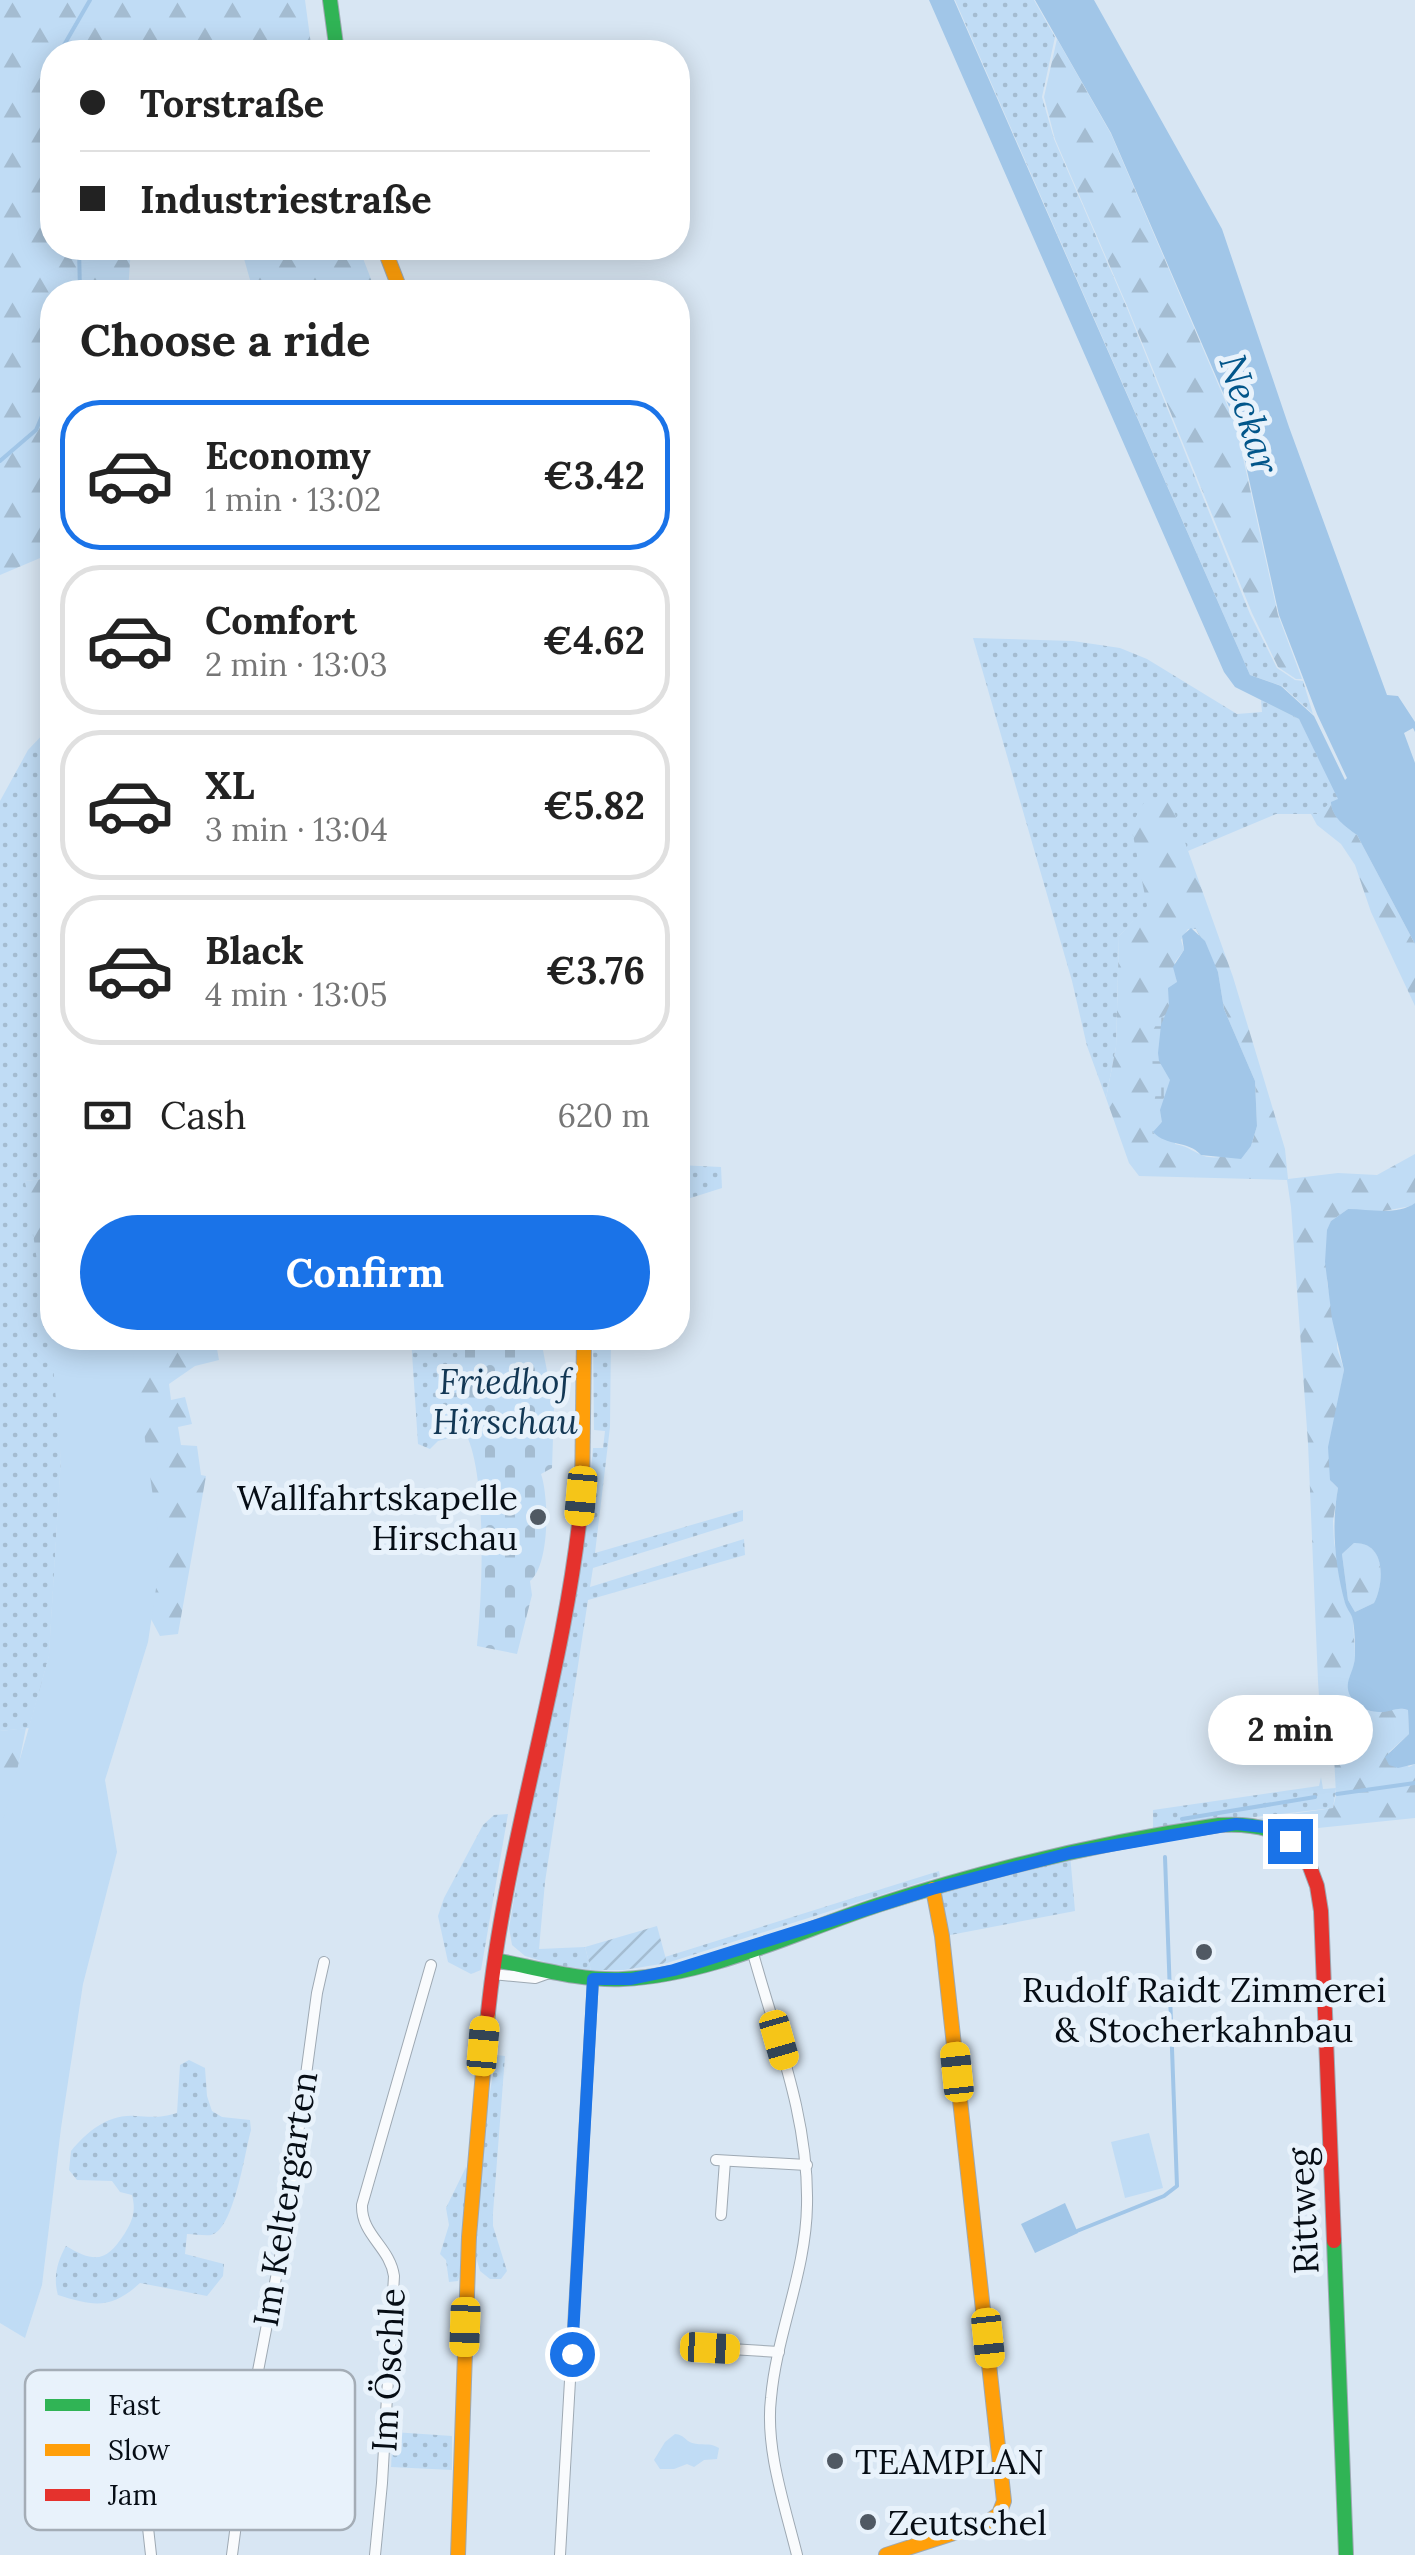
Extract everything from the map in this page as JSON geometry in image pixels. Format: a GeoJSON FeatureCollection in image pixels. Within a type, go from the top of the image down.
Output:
{"type":"FeatureCollection","features":[{"type":"Feature","properties":{"kind":"street"},"geometry":{"type":"LineString","coordinates":[[330,0],[336,40]]}},
{"type":"Feature","properties":{"kind":"street"},"geometry":{"type":"LineString","coordinates":[[458,2555],[469,2228],[478,2095],[518,1820],[576,1550],[585,1424],[584,1350]]}},
{"type":"Feature","properties":{"kind":"street","name":"Rittweg"},"geometry":{"type":"LineString","coordinates":[[932,1889],[1070,1853],[1236,1824],[1274,1830],[1313,1866],[1321,1911],[1346,2555]]}},
{"type":"Feature","properties":{"kind":"street"},"geometry":{"type":"LineString","coordinates":[[494,1967],[535,1967],[549,1973],[593,1979],[631,1979],[932,1889],[942,1936],[1003,2484],[1002,2508],[988,2522],[886,2555]]}},
{"type":"Feature","properties":{"kind":"street"},"geometry":{"type":"LineString","coordinates":[[751,1946],[794,2096],[806,2165],[808,2203],[802,2260],[770,2402],[770,2434],[797,2555]]}},
{"type":"Feature","properties":{"kind":"street","name":"Im Keltergarten"},"geometry":{"type":"LineString","coordinates":[[259,2370],[285,2230],[316,1993],[324,1962]]}},
{"type":"Feature","properties":{"kind":"street","name":"Im Öschle"},"geometry":{"type":"LineString","coordinates":[[375,2555],[394,2276],[389,2257],[364,2225],[362,2204],[431,1964]]}},
{"type":"Feature","properties":{"kind":"street"},"geometry":{"type":"LineString","coordinates":[[560,2555],[593,1979]]}},
{"type":"Feature","properties":{"kind":"street"},"geometry":{"type":"LineString","coordinates":[[721,2215],[720,2161],[806,2165]]}},
{"type":"Feature","properties":{"kind":"street"},"geometry":{"type":"LineString","coordinates":[[697,2347],[779,2352]]}},
{"type":"Feature","properties":{"kind":"street"},"geometry":{"type":"LineString","coordinates":[[148,2530],[151,2555]]}},
{"type":"Feature","properties":{"kind":"street","name":"Im Keltergarten"},"geometry":{"type":"LineString","coordinates":[[232,2555],[235,2530]]}},
{"type":"Feature","properties":{"kind":"green space"},"geometry":{"type":"Polygon","coordinates":[[[0,0],[305,0],[310,40],[40,40],[40,260],[130,260],[129,280],[40,280],[40,558],[0,575],[0,0]]]}},
{"type":"Feature","properties":{"kind":"green space"},"geometry":{"type":"Polygon","coordinates":[[[955,0],[1034,0],[1055,37],[1042,97],[1054,139],[1127,308],[1250,614],[1277,668],[1303,681],[1313,714],[1282,686],[1250,675],[955,0]]]}},
{"type":"Feature","properties":{"kind":"green space"},"geometry":{"type":"Polygon","coordinates":[[[1057,39],[1111,134],[1236,426],[1278,615],[1302,679],[1278,667],[1252,613],[1055,139],[1044,97],[1057,39]]]}},
{"type":"Feature","properties":{"kind":"green space"},"geometry":{"type":"Polygon","coordinates":[[[244,260],[364,260],[371,280],[250,280],[244,260]]]}},
{"type":"Feature","properties":{"kind":"green space"},"geometry":{"type":"Polygon","coordinates":[[[973,638],[1073,641],[1120,648],[1147,659],[1237,714],[1262,712],[1261,700],[1299,719],[1339,799],[1317,814],[1276,814],[1188,851],[1178,828],[1147,907],[1119,936],[1116,1047],[1106,1098],[1087,1046],[1072,981],[973,638]]]}},
{"type":"Feature","properties":{"kind":"green space"},"geometry":{"type":"Polygon","coordinates":[[[40,737],[40,1179],[25,1181],[40,1243],[40,1350],[55,1350],[61,1459],[49,1656],[29,1728],[0,1731],[0,801],[28,750],[40,737]]]}},
{"type":"Feature","properties":{"kind":"green space"},"geometry":{"type":"Polygon","coordinates":[[[1146,799],[1166,799],[1171,803],[1233,977],[1285,1149],[1288,1179],[1338,1173],[1377,1175],[1415,1154],[1415,1203],[1373,1213],[1348,1209],[1331,1221],[1327,1282],[1344,1370],[1329,1453],[1332,1482],[1338,1488],[1334,1542],[1345,1602],[1353,1619],[1355,1657],[1350,1698],[1365,1710],[1408,1710],[1409,1734],[1389,1752],[1409,1767],[1415,1764],[1415,1818],[1289,1831],[1257,1819],[1333,1808],[1336,1795],[1332,1716],[1320,1711],[1308,1443],[1291,1207],[1287,1180],[1139,1176],[1129,1163],[1106,1098],[1116,1047],[1119,936],[1147,906],[1131,825],[1146,799]],[[1188,929],[1181,940],[1184,950],[1175,962],[1177,983],[1167,1014],[1175,1144],[1216,1157],[1251,1146],[1257,1126],[1255,1081],[1224,1009],[1218,972],[1196,929],[1188,929]]]}},
{"type":"Feature","properties":{"kind":"green space"},"geometry":{"type":"Polygon","coordinates":[[[1331,802],[1337,817],[1357,835],[1415,944],[1415,1006],[1371,912],[1355,865],[1341,844],[1317,825],[1311,814],[1317,814],[1331,802]]]}},
{"type":"Feature","properties":{"kind":"green space"},"geometry":{"type":"Polygon","coordinates":[[[1167,1014],[1160,1048],[1170,1080],[1161,1106],[1162,1122],[1153,1132],[1157,1137],[1151,1137],[1143,1124],[1150,1120],[1157,1089],[1149,1055],[1152,1032],[1167,1014]]]}},
{"type":"Feature","properties":{"kind":"green space"},"geometry":{"type":"Polygon","coordinates":[[[690,1166],[721,1167],[722,1188],[690,1198],[690,1166]]]}},
{"type":"Feature","properties":{"kind":"green space"},"geometry":{"type":"Polygon","coordinates":[[[40,1179],[40,1271],[38,1267],[25,1181],[40,1179]]]}},
{"type":"Feature","properties":{"kind":"green space"},"geometry":{"type":"Polygon","coordinates":[[[52,1350],[133,1350],[161,1555],[148,1642],[105,1780],[117,1852],[83,1984],[42,2285],[25,2338],[0,2323],[0,1830],[49,1656],[61,1459],[52,1350]]]}},
{"type":"Feature","properties":{"kind":"green space"},"geometry":{"type":"Polygon","coordinates":[[[67,1350],[217,1350],[219,1360],[195,1366],[169,1384],[171,1400],[185,1397],[192,1424],[178,1427],[181,1445],[197,1446],[201,1475],[206,1476],[178,1634],[160,1636],[143,1604],[29,1728],[49,1656],[61,1459],[54,1365],[67,1350]]]}},
{"type":"Feature","properties":{"kind":"green space"},"geometry":{"type":"Polygon","coordinates":[[[412,1350],[471,1350],[466,1434],[438,1441],[430,1449],[418,1444],[412,1350]]]}},
{"type":"Feature","properties":{"kind":"green space","name":"Friedhof Hirschau"},"geometry":{"type":"Polygon","coordinates":[[[459,1350],[543,1350],[554,1407],[552,1468],[541,1474],[546,1514],[544,1546],[537,1573],[530,1581],[532,1595],[517,1654],[477,1646],[482,1565],[480,1499],[470,1444],[461,1426],[459,1350]]]}},
{"type":"Feature","properties":{"kind":"green space"},"geometry":{"type":"Polygon","coordinates":[[[593,1350],[611,1350],[610,1427],[595,1553],[743,1510],[743,1521],[593,1568],[590,1587],[744,1539],[745,1555],[588,1600],[545,1882],[539,1949],[585,1947],[591,1970],[525,1956],[512,1945],[509,1928],[584,1541],[593,1448],[603,1448],[605,1431],[594,1430],[593,1350]]]}},
{"type":"Feature","properties":{"kind":"green space"},"geometry":{"type":"Polygon","coordinates":[[[1354,1543],[1372,1549],[1381,1575],[1374,1603],[1355,1612],[1348,1600],[1342,1554],[1354,1543]]]}},
{"type":"Feature","properties":{"kind":"green space"},"geometry":{"type":"Polygon","coordinates":[[[26,1728],[0,1857],[0,1731],[26,1728]]]}},
{"type":"Feature","properties":{"kind":"green space"},"geometry":{"type":"Polygon","coordinates":[[[1321,1777],[1323,1789],[1336,1788],[1333,1808],[1153,1829],[1153,1810],[1319,1786],[1321,1777]]]}},
{"type":"Feature","properties":{"kind":"green space"},"geometry":{"type":"Polygon","coordinates":[[[508,1814],[481,1970],[471,1974],[448,1962],[438,1916],[483,1825],[494,1815],[508,1814]]]}},
{"type":"Feature","properties":{"kind":"green space"},"geometry":{"type":"Polygon","coordinates":[[[1070,1854],[1075,1911],[945,1936],[939,1887],[1070,1854]]]}},
{"type":"Feature","properties":{"kind":"green space"},"geometry":{"type":"Polygon","coordinates":[[[939,1871],[940,1876],[667,1963],[665,1957],[939,1871]]]}},
{"type":"Feature","properties":{"kind":"green space"},"geometry":{"type":"Polygon","coordinates":[[[657,1926],[667,1963],[624,1970],[591,1970],[585,1947],[657,1926]]]}},
{"type":"Feature","properties":{"kind":"green space"},"geometry":{"type":"Polygon","coordinates":[[[496,2055],[505,2056],[493,2226],[507,2271],[501,2279],[490,2279],[480,2271],[476,2257],[483,2135],[496,2055]]]}},
{"type":"Feature","properties":{"kind":"green space"},"geometry":{"type":"Polygon","coordinates":[[[189,2060],[205,2068],[212,2111],[222,2117],[250,2120],[242,2171],[226,2219],[211,2235],[187,2234],[185,2254],[224,2264],[223,2276],[207,2296],[140,2283],[111,2302],[82,2302],[58,2295],[57,2270],[66,2246],[85,2256],[106,2254],[125,2233],[134,2210],[132,2195],[120,2192],[112,2181],[77,2180],[69,2170],[71,2151],[107,2121],[177,2113],[180,2065],[189,2060]]]}},
{"type":"Feature","properties":{"kind":"green space"},"geometry":{"type":"Polygon","coordinates":[[[1149,2133],[1163,2188],[1125,2198],[1111,2142],[1149,2133]]]}},
{"type":"Feature","properties":{"kind":"green space"},"geometry":{"type":"Polygon","coordinates":[[[466,2167],[470,2175],[461,2269],[458,2281],[449,2282],[446,2260],[440,2254],[449,2225],[446,2208],[466,2167]]]}},
{"type":"Feature","properties":{"kind":"green space"},"geometry":{"type":"Polygon","coordinates":[[[393,2432],[452,2436],[452,2470],[391,2467],[393,2432]]]}},
{"type":"Feature","properties":{"kind":"green space"},"geometry":{"type":"Polygon","coordinates":[[[675,2434],[692,2443],[719,2448],[717,2459],[704,2460],[694,2467],[687,2464],[660,2469],[654,2460],[675,2434]]]}},
{"type":"Feature","properties":{"kind":"water","name":"Neckar"},"geometry":{"type":"Polygon","coordinates":[[[929,0],[954,0],[1250,675],[1281,686],[1314,716],[1345,780],[1279,615],[1237,425],[1111,133],[1035,0],[1094,0],[1222,229],[1387,695],[1398,696],[1415,722],[1415,732],[1413,728],[1404,733],[1415,763],[1415,944],[1357,835],[1334,812],[1331,802],[1338,799],[1299,719],[1235,687],[1224,672],[929,0]]]}},
{"type":"Feature","properties":{"kind":"water"},"geometry":{"type":"Polygon","coordinates":[[[1191,928],[1205,941],[1218,972],[1224,1009],[1255,1081],[1257,1126],[1251,1146],[1241,1159],[1201,1155],[1153,1132],[1162,1122],[1160,1110],[1170,1080],[1159,1061],[1161,1025],[1169,1006],[1168,988],[1177,982],[1173,967],[1184,950],[1182,936],[1191,928]]]}},
{"type":"Feature","properties":{"kind":"water"},"geometry":{"type":"Polygon","coordinates":[[[1415,1203],[1415,1764],[1398,1768],[1389,1765],[1385,1757],[1409,1734],[1408,1710],[1383,1712],[1357,1706],[1348,1686],[1355,1656],[1354,1631],[1337,1560],[1338,1488],[1330,1480],[1328,1447],[1344,1370],[1325,1262],[1327,1230],[1331,1221],[1348,1209],[1391,1211],[1415,1203]],[[1354,1543],[1342,1554],[1348,1600],[1355,1612],[1374,1603],[1380,1585],[1377,1557],[1365,1545],[1354,1543]]]}},
{"type":"Feature","properties":{"kind":"water"},"geometry":{"type":"Polygon","coordinates":[[[1065,2203],[1078,2233],[1035,2253],[1021,2224],[1065,2203]]]}},
{"type":"Feature","properties":{"kind":"waterway"},"geometry":{"type":"LineString","coordinates":[[67,40],[90,0]]}},
{"type":"Feature","properties":{"kind":"waterway"},"geometry":{"type":"LineString","coordinates":[[79,260],[80,280]]}},
{"type":"Feature","properties":{"kind":"waterway"},"geometry":{"type":"LineString","coordinates":[[0,461],[36,430],[40,421]]}},
{"type":"Feature","properties":{"kind":"waterway"},"geometry":{"type":"LineString","coordinates":[[1337,1794],[1415,1783]]}},
{"type":"Feature","properties":{"kind":"waterway"},"geometry":{"type":"LineString","coordinates":[[1182,1819],[1315,1797]]}},
{"type":"Feature","properties":{"kind":"waterway"},"geometry":{"type":"LineString","coordinates":[[1077,2231],[1164,2196],[1177,2186],[1165,1857]]}},
{"type":"Feature","properties":{"kind":"traffic: fast"},"geometry":{"type":"LineString","coordinates":[[330,0],[335,40]]}},
{"type":"Feature","properties":{"kind":"traffic: fast"},"geometry":{"type":"LineString","coordinates":[[495,1960],[591,1978],[656,1976],[720,1961],[878,1905],[1004,1868],[1219,1825],[1245,1825],[1279,1834],[1307,1859]]}},
{"type":"Feature","properties":{"kind":"traffic: fast"},"geometry":{"type":"LineString","coordinates":[[1334,2241],[1346,2555]]}},
{"type":"Feature","properties":{"kind":"traffic: slow"},"geometry":{"type":"LineString","coordinates":[[389,260],[396,280]]}},
{"type":"Feature","properties":{"kind":"traffic: slow"},"geometry":{"type":"LineString","coordinates":[[582,1496],[584,1350]]}},
{"type":"Feature","properties":{"kind":"traffic: slow"},"geometry":{"type":"LineString","coordinates":[[886,2555],[988,2522],[999,2514],[1004,2501],[942,1936],[933,1889]]}},
{"type":"Feature","properties":{"kind":"traffic: slow"},"geometry":{"type":"LineString","coordinates":[[458,2555],[469,2237],[488,2013]]}},
{"type":"Feature","properties":{"kind":"traffic: jam"},"geometry":{"type":"LineString","coordinates":[[488,2013],[508,1883],[563,1626],[582,1496]]}},
{"type":"Feature","properties":{"kind":"traffic: jam"},"geometry":{"type":"LineString","coordinates":[[1307,1859],[1321,1911],[1334,2241]]}},
{"type":"Feature","properties":{"kind":"place","name":"Wallfahrtskapelle Hirschau"},"geometry":{"type":"Point","coordinates":[538,1517]}},
{"type":"Feature","properties":{"kind":"place","name":"Rudolf Raidt Zimmerei & Stocherkahnbau"},"geometry":{"type":"Point","coordinates":[1204,1952]}},
{"type":"Feature","properties":{"kind":"place","name":"TEAMPLAN"},"geometry":{"type":"Point","coordinates":[835,2461]}},
{"type":"Feature","properties":{"kind":"place","name":"Zeutschel"},"geometry":{"type":"Point","coordinates":[868,2522]}},
{"type":"Feature","properties":{"kind":"route"},"geometry":{"type":"LineString","coordinates":[[572,2354],[593,1979],[631,1979],[674,1970],[932,1889],[1070,1853],[1236,1824],[1274,1830],[1290,1841]]}}]}
